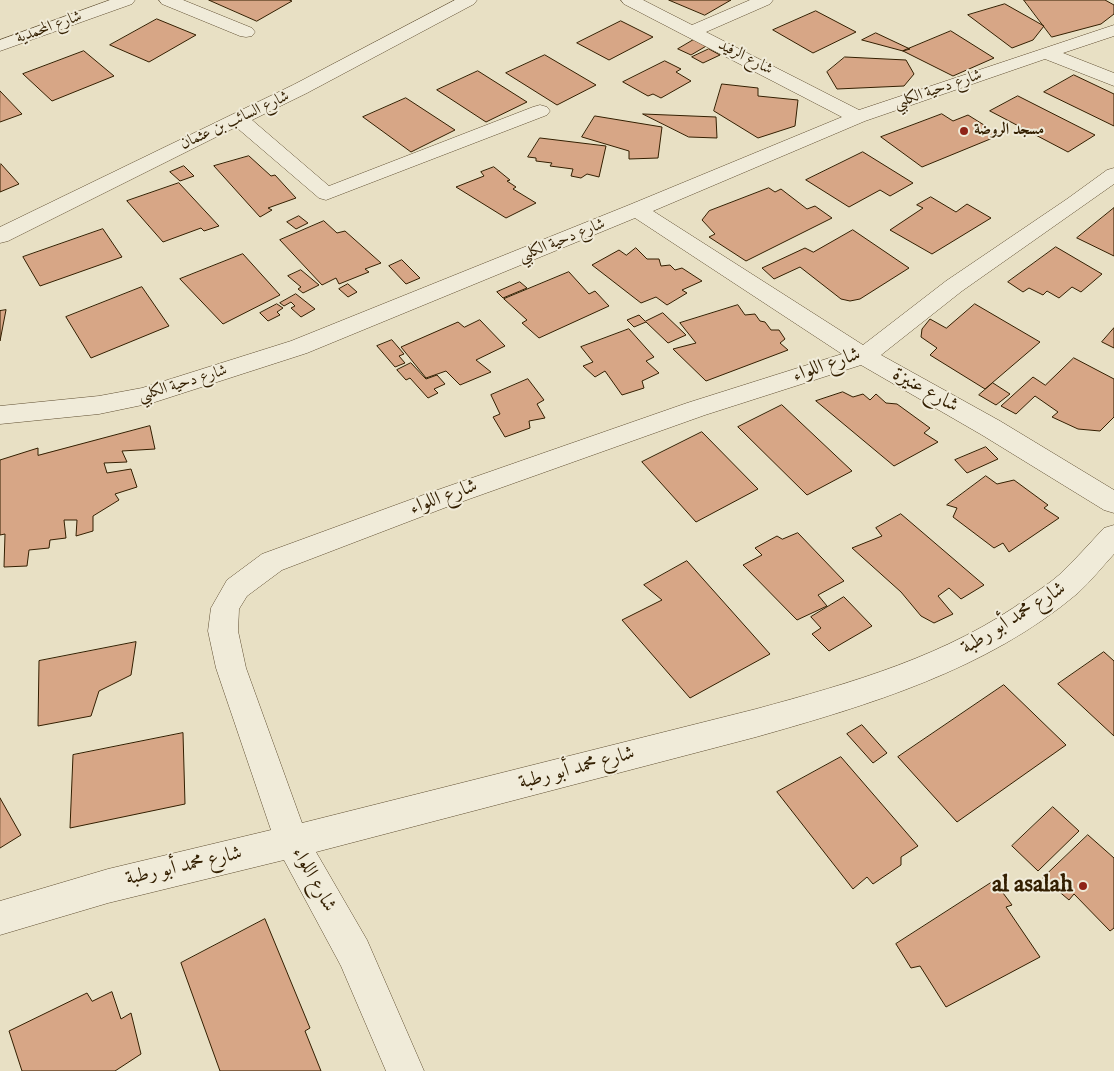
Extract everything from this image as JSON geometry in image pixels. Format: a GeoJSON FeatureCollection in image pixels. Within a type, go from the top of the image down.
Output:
{"type":"FeatureCollection","features":[{"type":"Feature","properties":{"kind":"street","name":"شارع المحمدية"},"geometry":{"type":"LineString","coordinates":[[0,46],[126,0]]}},
{"type":"Feature","properties":{"kind":"street"},"geometry":{"type":"LineString","coordinates":[[168,0],[246,32]]}},
{"type":"Feature","properties":{"kind":"street","name":"شارع السائب بن عثمان"},"geometry":{"type":"LineString","coordinates":[[0,236],[125,173],[337,71],[468,0]]}},
{"type":"Feature","properties":{"kind":"street","name":"شارع الرفيد"},"geometry":{"type":"LineString","coordinates":[[630,0],[858,117]]}},
{"type":"Feature","properties":{"kind":"street"},"geometry":{"type":"LineString","coordinates":[[693,31],[764,0]]}},
{"type":"Feature","properties":{"kind":"street","name":"شارع دحية الكلبي"},"geometry":{"type":"LineString","coordinates":[[0,414],[89,406],[143,397],[299,347],[637,210],[858,117],[1114,30]]}},
{"type":"Feature","properties":{"kind":"street"},"geometry":{"type":"LineString","coordinates":[[1045,54],[1114,80]]}},
{"type":"Feature","properties":{"kind":"street"},"geometry":{"type":"LineString","coordinates":[[239,119],[326,194],[540,111]]}},
{"type":"Feature","properties":{"kind":"street","name":"شارع اللواء"},"geometry":{"type":"LineString","coordinates":[[405,1071],[354,953],[292,842],[231,668],[223,631],[225,608],[237,588],[272,562],[391,517],[696,409],[863,356],[882,344],[954,286],[1047,224],[1114,174]]}},
{"type":"Feature","properties":{"kind":"street","name":"شارع عنيزة"},"geometry":{"type":"LineString","coordinates":[[637,210],[863,356],[991,428],[1114,503]]}},
{"type":"Feature","properties":{"kind":"street","name":"شارع محمد أبو رطبة"},"geometry":{"type":"LineString","coordinates":[[0,918],[37,905],[132,879],[292,842],[763,721],[837,699],[910,674],[982,643],[1032,612],[1067,587],[1100,554],[1114,536]]}},
{"type":"Feature","properties":{"kind":"building"},"geometry":{"type":"Polygon","coordinates":[[[209,0],[289,0],[292,1],[257,21],[209,0]]]}},
{"type":"Feature","properties":{"kind":"building"},"geometry":{"type":"Polygon","coordinates":[[[669,0],[731,0],[705,15],[669,0]]]}},
{"type":"Feature","properties":{"kind":"building"},"geometry":{"type":"Polygon","coordinates":[[[1024,0],[1105,0],[1114,5],[1114,14],[1101,24],[1052,37],[1024,0]]]}},
{"type":"Feature","properties":{"kind":"building"},"geometry":{"type":"Polygon","coordinates":[[[1005,4],[1044,26],[1033,40],[1012,48],[968,15],[1005,4]]]}},
{"type":"Feature","properties":{"kind":"building"},"geometry":{"type":"Polygon","coordinates":[[[816,11],[856,32],[813,53],[773,30],[816,11]]]}},
{"type":"Feature","properties":{"kind":"building"},"geometry":{"type":"Polygon","coordinates":[[[157,19],[196,35],[149,62],[110,45],[157,19]]]}},
{"type":"Feature","properties":{"kind":"building"},"geometry":{"type":"Polygon","coordinates":[[[621,21],[653,37],[609,60],[577,43],[621,21]]]}},
{"type":"Feature","properties":{"kind":"building"},"geometry":{"type":"Polygon","coordinates":[[[951,31],[994,58],[953,76],[903,51],[951,31]]]}},
{"type":"Feature","properties":{"kind":"building"},"geometry":{"type":"Polygon","coordinates":[[[876,33],[910,49],[903,51],[862,40],[876,33]]]}},
{"type":"Feature","properties":{"kind":"building"},"geometry":{"type":"Polygon","coordinates":[[[695,39],[708,45],[691,55],[678,49],[695,39]]]}},
{"type":"Feature","properties":{"kind":"building"},"geometry":{"type":"Polygon","coordinates":[[[709,49],[720,55],[703,63],[692,57],[709,49]]]}},
{"type":"Feature","properties":{"kind":"building"},"geometry":{"type":"Polygon","coordinates":[[[84,51],[114,76],[52,101],[23,74],[84,51]]]}},
{"type":"Feature","properties":{"kind":"building"},"geometry":{"type":"Polygon","coordinates":[[[545,55],[596,85],[557,105],[506,73],[545,55]]]}},
{"type":"Feature","properties":{"kind":"building"},"geometry":{"type":"Polygon","coordinates":[[[845,57],[906,60],[914,74],[904,86],[837,89],[827,72],[845,57]]]}},
{"type":"Feature","properties":{"kind":"building"},"geometry":{"type":"Polygon","coordinates":[[[665,61],[681,69],[676,72],[691,81],[661,98],[653,94],[648,96],[623,82],[665,61]]]}},
{"type":"Feature","properties":{"kind":"building"},"geometry":{"type":"Polygon","coordinates":[[[478,71],[527,102],[486,122],[437,90],[478,71]]]}},
{"type":"Feature","properties":{"kind":"building"},"geometry":{"type":"Polygon","coordinates":[[[1074,75],[1114,94],[1114,126],[1044,92],[1074,75]]]}},
{"type":"Feature","properties":{"kind":"building"},"geometry":{"type":"Polygon","coordinates":[[[722,84],[758,88],[758,96],[798,100],[795,126],[758,138],[714,111],[722,84]]]}},
{"type":"Feature","properties":{"kind":"building"},"geometry":{"type":"Polygon","coordinates":[[[0,91],[22,114],[0,122],[0,91]]]}},
{"type":"Feature","properties":{"kind":"building"},"geometry":{"type":"Polygon","coordinates":[[[1018,96],[1095,135],[1068,152],[990,111],[1018,96]]]}},
{"type":"Feature","properties":{"kind":"building"},"geometry":{"type":"Polygon","coordinates":[[[406,98],[455,130],[411,152],[363,117],[406,98]]]}},
{"type":"Feature","properties":{"kind":"building"},"geometry":{"type":"Polygon","coordinates":[[[643,114],[716,117],[717,138],[689,137],[643,114]]]}},
{"type":"Feature","properties":{"kind":"building"},"geometry":{"type":"Polygon","coordinates":[[[942,114],[953,121],[968,115],[1000,135],[922,167],[881,137],[942,114]]]}},
{"type":"Feature","properties":{"kind":"building"},"geometry":{"type":"Polygon","coordinates":[[[595,116],[662,127],[658,158],[629,159],[629,151],[582,137],[595,116]]]}},
{"type":"Feature","properties":{"kind":"building"},"geometry":{"type":"Polygon","coordinates":[[[540,138],[606,146],[599,177],[587,174],[581,178],[571,176],[573,169],[550,166],[552,163],[536,161],[536,158],[528,157],[540,138]]]}},
{"type":"Feature","properties":{"kind":"building"},"geometry":{"type":"Polygon","coordinates":[[[863,152],[913,183],[890,196],[880,190],[849,207],[806,180],[863,152]]]}},
{"type":"Feature","properties":{"kind":"building"},"geometry":{"type":"Polygon","coordinates":[[[249,156],[271,176],[275,175],[296,198],[268,208],[272,210],[260,217],[214,166],[249,156]]]}},
{"type":"Feature","properties":{"kind":"building"},"geometry":{"type":"Polygon","coordinates":[[[0,165],[19,184],[0,192],[0,165]]]}},
{"type":"Feature","properties":{"kind":"building"},"geometry":{"type":"Polygon","coordinates":[[[184,166],[194,176],[180,181],[170,172],[184,166]]]}},
{"type":"Feature","properties":{"kind":"building"},"geometry":{"type":"Polygon","coordinates":[[[494,167],[510,180],[507,181],[516,187],[513,189],[536,203],[506,218],[456,187],[484,176],[481,172],[494,167]]]}},
{"type":"Feature","properties":{"kind":"building"},"geometry":{"type":"Polygon","coordinates":[[[179,183],[219,226],[204,231],[201,228],[163,242],[127,201],[179,183]]]}},
{"type":"Feature","properties":{"kind":"building"},"geometry":{"type":"Polygon","coordinates":[[[769,188],[775,192],[781,189],[807,209],[815,206],[832,218],[746,261],[709,237],[715,234],[702,220],[709,211],[769,188]]]}},
{"type":"Feature","properties":{"kind":"building"},"geometry":{"type":"Polygon","coordinates":[[[931,197],[956,212],[967,204],[991,218],[932,254],[890,230],[923,208],[917,205],[931,197]]]}},
{"type":"Feature","properties":{"kind":"building"},"geometry":{"type":"Polygon","coordinates":[[[1114,208],[1114,256],[1077,238],[1114,208]]]}},
{"type":"Feature","properties":{"kind":"building"},"geometry":{"type":"Polygon","coordinates":[[[299,216],[308,223],[296,229],[287,222],[299,216]]]}},
{"type":"Feature","properties":{"kind":"building"},"geometry":{"type":"Polygon","coordinates":[[[324,221],[337,233],[345,231],[381,263],[365,269],[369,272],[339,284],[336,278],[322,285],[280,240],[324,221]]]}},
{"type":"Feature","properties":{"kind":"building"},"geometry":{"type":"Polygon","coordinates":[[[103,229],[122,257],[40,286],[23,257],[103,229]]]}},
{"type":"Feature","properties":{"kind":"building"},"geometry":{"type":"Polygon","coordinates":[[[853,230],[909,268],[860,299],[850,301],[841,299],[800,267],[774,279],[762,268],[805,248],[813,252],[853,230]]]}},
{"type":"Feature","properties":{"kind":"building"},"geometry":{"type":"Polygon","coordinates":[[[1056,247],[1102,274],[1081,292],[1072,287],[1059,298],[1047,291],[1043,295],[1029,288],[1023,292],[1008,282],[1056,247]]]}},
{"type":"Feature","properties":{"kind":"building"},"geometry":{"type":"Polygon","coordinates":[[[636,248],[647,259],[659,259],[661,266],[670,265],[675,270],[682,268],[702,281],[682,290],[687,293],[667,305],[656,297],[641,303],[592,265],[619,250],[626,255],[636,248]]]}},
{"type":"Feature","properties":{"kind":"building"},"geometry":{"type":"Polygon","coordinates":[[[243,254],[280,295],[223,324],[180,279],[243,254]]]}},
{"type":"Feature","properties":{"kind":"building"},"geometry":{"type":"Polygon","coordinates":[[[402,260],[420,278],[406,284],[389,266],[402,260]]]}},
{"type":"Feature","properties":{"kind":"building"},"geometry":{"type":"Polygon","coordinates":[[[301,270],[319,285],[303,293],[298,289],[301,287],[288,276],[301,270]]]}},
{"type":"Feature","properties":{"kind":"building"},"geometry":{"type":"Polygon","coordinates":[[[569,272],[589,294],[595,291],[609,306],[539,338],[522,323],[527,320],[504,299],[569,272]]]}},
{"type":"Feature","properties":{"kind":"building"},"geometry":{"type":"Polygon","coordinates":[[[520,282],[527,288],[503,298],[497,292],[520,282]]]}},
{"type":"Feature","properties":{"kind":"building"},"geometry":{"type":"Polygon","coordinates":[[[348,284],[357,292],[348,297],[339,289],[348,284]]]}},
{"type":"Feature","properties":{"kind":"building"},"geometry":{"type":"Polygon","coordinates":[[[142,287],[169,326],[91,358],[66,317],[142,287]]]}},
{"type":"Feature","properties":{"kind":"building"},"geometry":{"type":"Polygon","coordinates":[[[296,294],[315,309],[301,317],[291,308],[295,306],[291,302],[284,306],[280,303],[296,294]]]}},
{"type":"Feature","properties":{"kind":"building"},"geometry":{"type":"Polygon","coordinates":[[[277,304],[283,308],[277,312],[280,315],[268,321],[260,313],[277,304]]]}},
{"type":"Feature","properties":{"kind":"building"},"geometry":{"type":"Polygon","coordinates":[[[975,304],[1040,342],[985,389],[930,355],[937,348],[921,337],[922,329],[930,319],[946,328],[975,304]]]}},
{"type":"Feature","properties":{"kind":"building"},"geometry":{"type":"Polygon","coordinates":[[[738,305],[745,315],[755,314],[771,330],[779,330],[785,339],[780,343],[788,350],[706,381],[673,349],[696,343],[680,323],[738,305]]]}},
{"type":"Feature","properties":{"kind":"building"},"geometry":{"type":"Polygon","coordinates":[[[6,310],[0,341],[0,311],[6,310]]]}},
{"type":"Feature","properties":{"kind":"building"},"geometry":{"type":"Polygon","coordinates":[[[663,313],[686,335],[668,343],[646,322],[634,327],[627,320],[639,315],[645,321],[663,313]]]}},
{"type":"Feature","properties":{"kind":"building"},"geometry":{"type":"Polygon","coordinates":[[[480,320],[505,346],[476,360],[491,372],[460,385],[446,371],[426,378],[401,347],[458,322],[464,327],[480,320]]]}},
{"type":"Feature","properties":{"kind":"building"},"geometry":{"type":"Polygon","coordinates":[[[1114,328],[1114,348],[1102,342],[1114,328]]]}},
{"type":"Feature","properties":{"kind":"building"},"geometry":{"type":"Polygon","coordinates":[[[629,329],[654,357],[646,361],[659,373],[642,381],[644,388],[622,395],[605,371],[595,377],[583,366],[593,362],[581,347],[629,329]]]}},
{"type":"Feature","properties":{"kind":"building"},"geometry":{"type":"Polygon","coordinates":[[[392,340],[404,354],[399,356],[405,363],[395,367],[377,346],[392,340]]]}},
{"type":"Feature","properties":{"kind":"building"},"geometry":{"type":"Polygon","coordinates":[[[1074,358],[1114,379],[1114,417],[1100,431],[1078,429],[1052,417],[1058,412],[1035,396],[1016,414],[1001,406],[1033,377],[1045,385],[1074,358]]]}},
{"type":"Feature","properties":{"kind":"building"},"geometry":{"type":"Polygon","coordinates":[[[411,363],[426,379],[437,375],[445,384],[434,389],[438,393],[428,398],[410,378],[406,380],[397,370],[411,363]]]}},
{"type":"Feature","properties":{"kind":"building"},"geometry":{"type":"Polygon","coordinates":[[[528,379],[544,400],[537,404],[545,418],[529,421],[530,428],[505,437],[493,417],[500,414],[491,395],[528,379]]]}},
{"type":"Feature","properties":{"kind":"building"},"geometry":{"type":"Polygon","coordinates":[[[993,383],[1010,394],[996,405],[979,395],[993,383]]]}},
{"type":"Feature","properties":{"kind":"building"},"geometry":{"type":"Polygon","coordinates":[[[843,392],[853,397],[863,394],[870,400],[876,394],[886,403],[897,404],[930,428],[924,433],[938,442],[894,466],[816,401],[843,392]]]}},
{"type":"Feature","properties":{"kind":"building"},"geometry":{"type":"Polygon","coordinates":[[[782,405],[852,471],[807,495],[738,427],[782,405]]]}},
{"type":"Feature","properties":{"kind":"building"},"geometry":{"type":"Polygon","coordinates":[[[150,426],[155,449],[122,451],[127,462],[104,463],[107,473],[131,469],[137,487],[115,494],[119,500],[93,516],[93,531],[76,536],[77,520],[64,520],[66,538],[50,540],[49,548],[29,550],[27,566],[4,567],[5,534],[0,535],[0,460],[38,448],[38,455],[150,426]]]}},
{"type":"Feature","properties":{"kind":"building"},"geometry":{"type":"Polygon","coordinates":[[[702,432],[758,489],[696,522],[642,462],[702,432]]]}},
{"type":"Feature","properties":{"kind":"building"},"geometry":{"type":"Polygon","coordinates":[[[986,447],[998,459],[967,473],[955,460],[986,447]]]}},
{"type":"Feature","properties":{"kind":"building"},"geometry":{"type":"Polygon","coordinates":[[[986,476],[997,484],[1014,480],[1048,505],[1044,508],[1059,518],[1009,552],[1003,543],[994,548],[953,517],[957,508],[947,505],[986,476]]]}},
{"type":"Feature","properties":{"kind":"building"},"geometry":{"type":"Polygon","coordinates":[[[901,514],[984,585],[961,599],[949,588],[938,596],[953,614],[934,623],[921,616],[901,592],[852,548],[882,536],[876,528],[901,514]]]}},
{"type":"Feature","properties":{"kind":"building"},"geometry":{"type":"Polygon","coordinates":[[[798,533],[844,581],[818,595],[827,606],[797,620],[743,565],[762,555],[755,548],[777,536],[782,539],[798,533]]]}},
{"type":"Feature","properties":{"kind":"building"},"geometry":{"type":"Polygon","coordinates":[[[687,561],[770,654],[690,698],[622,620],[662,600],[644,585],[687,561]]]}},
{"type":"Feature","properties":{"kind":"building"},"geometry":{"type":"Polygon","coordinates":[[[844,597],[872,626],[829,651],[812,634],[821,628],[811,617],[844,597]]]}},
{"type":"Feature","properties":{"kind":"building"},"geometry":{"type":"Polygon","coordinates":[[[136,642],[131,675],[99,691],[91,716],[38,726],[39,661],[136,642]]]}},
{"type":"Feature","properties":{"kind":"building"},"geometry":{"type":"Polygon","coordinates":[[[1104,652],[1114,661],[1114,736],[1058,684],[1104,652]]]}},
{"type":"Feature","properties":{"kind":"building"},"geometry":{"type":"Polygon","coordinates":[[[1004,685],[1066,745],[957,822],[898,757],[1004,685]]]}},
{"type":"Feature","properties":{"kind":"building"},"geometry":{"type":"Polygon","coordinates":[[[862,725],[887,753],[873,763],[847,734],[862,725]]]}},
{"type":"Feature","properties":{"kind":"building"},"geometry":{"type":"Polygon","coordinates":[[[183,733],[185,804],[70,828],[73,755],[183,733]]]}},
{"type":"Feature","properties":{"kind":"building"},"geometry":{"type":"Polygon","coordinates":[[[841,757],[918,846],[901,857],[901,865],[873,884],[867,877],[853,889],[777,792],[841,757]]]}},
{"type":"Feature","properties":{"kind":"building"},"geometry":{"type":"Polygon","coordinates":[[[0,798],[21,835],[0,848],[0,798]]]}},
{"type":"Feature","properties":{"kind":"building"},"geometry":{"type":"Polygon","coordinates":[[[1053,807],[1079,831],[1038,871],[1012,846],[1053,807]]]}},
{"type":"Feature","properties":{"kind":"building","name":"al asalah"},"geometry":{"type":"Polygon","coordinates":[[[1088,835],[1114,858],[1114,928],[1110,931],[1074,894],[1069,900],[1043,878],[1088,835]]]}},
{"type":"Feature","properties":{"kind":"building"},"geometry":{"type":"Polygon","coordinates":[[[994,881],[1012,905],[1006,907],[1040,957],[946,1007],[920,966],[911,968],[896,944],[994,881]]]}},
{"type":"Feature","properties":{"kind":"building"},"geometry":{"type":"Polygon","coordinates":[[[265,919],[310,1028],[305,1031],[321,1071],[220,1071],[181,963],[265,919]]]}},
{"type":"Feature","properties":{"kind":"building"},"geometry":{"type":"Polygon","coordinates":[[[112,992],[121,1019],[131,1013],[141,1054],[115,1071],[22,1071],[9,1031],[87,993],[92,1001],[112,992]]]}},
{"type":"Feature","properties":{"kind":"place","name":"مسجد الروضة"},"geometry":{"type":"Point","coordinates":[964,131]}},
{"type":"Feature","properties":{"kind":"place","name":"al asalah"},"geometry":{"type":"Point","coordinates":[1083,886]}}]}
